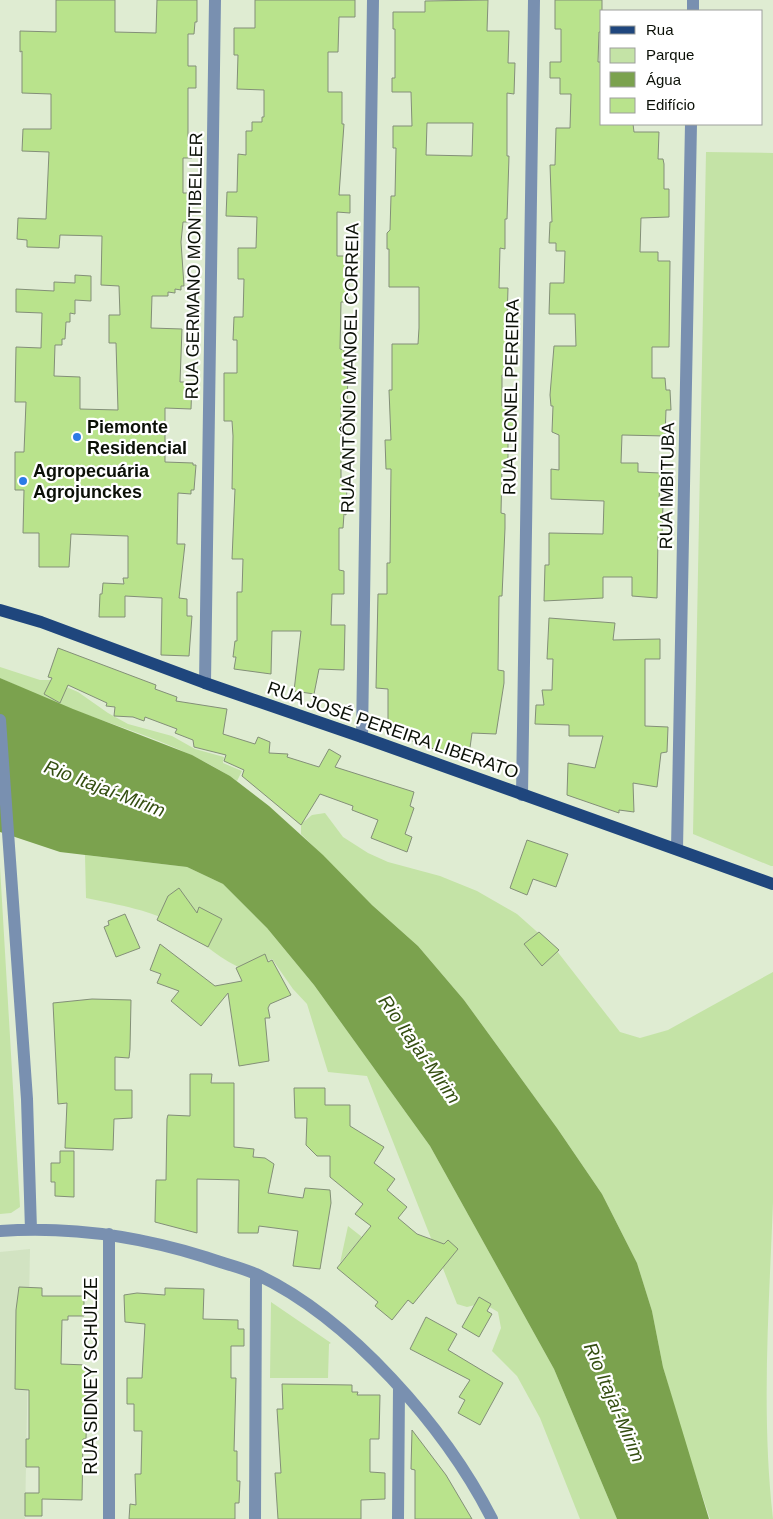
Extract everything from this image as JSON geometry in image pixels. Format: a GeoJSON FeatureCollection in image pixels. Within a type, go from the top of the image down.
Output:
{"type":"FeatureCollection","features":[{"type":"Feature","properties":{"kind":"main road","name":"RUA JOSÉ PEREIRA LIBERATO"},"geometry":{"type":"LineString","coordinates":[[0,610],[41,622],[205,683],[773,884]]}},
{"type":"Feature","properties":{"kind":"street","name":"RUA GERMANO MONTIBELLER"},"geometry":{"type":"LineString","coordinates":[[205,683],[215,0]]}},
{"type":"Feature","properties":{"kind":"street","name":"RUA ANTÔNIO MANOEL CORREIA"},"geometry":{"type":"LineString","coordinates":[[362,737],[373,0]]}},
{"type":"Feature","properties":{"kind":"street","name":"RUA LEONEL PEREIRA"},"geometry":{"type":"LineString","coordinates":[[522,794],[534,0]]}},
{"type":"Feature","properties":{"kind":"street","name":"RUA IMBITUBA"},"geometry":{"type":"LineString","coordinates":[[677,849],[691,125]]}},
{"type":"Feature","properties":{"kind":"street"},"geometry":{"type":"LineString","coordinates":[[0,720],[27,1099],[32,1230]]}},
{"type":"Feature","properties":{"kind":"street"},"geometry":{"type":"LineString","coordinates":[[0,1231],[71,1230],[109,1234],[194,1254],[256,1274],[300,1300],[340,1330],[398,1387],[464,1468],[492,1519]]}},
{"type":"Feature","properties":{"kind":"street","name":"RUA SIDNEY SCHULZE"},"geometry":{"type":"LineString","coordinates":[[108,1519],[109,1234]]}},
{"type":"Feature","properties":{"kind":"street"},"geometry":{"type":"LineString","coordinates":[[255,1519],[256,1274]]}},
{"type":"Feature","properties":{"kind":"street"},"geometry":{"type":"LineString","coordinates":[[398,1387],[398,1519]]}},
{"type":"Feature","properties":{"kind":"shaded area"},"geometry":{"type":"Polygon","coordinates":[[[30,1249],[25,1519],[0,1519],[0,1252],[30,1249]]]}},
{"type":"Feature","properties":{"kind":"green space"},"geometry":{"type":"Polygon","coordinates":[[[706,152],[773,153],[773,866],[693,834],[706,152]]]}},
{"type":"Feature","properties":{"kind":"green space"},"geometry":{"type":"Polygon","coordinates":[[[0,667],[40,680],[50,680],[78,692],[108,713],[128,724],[172,736],[195,749],[224,757],[223,763],[242,771],[237,781],[178,749],[74,710],[0,678],[0,667]]]}},
{"type":"Feature","properties":{"kind":"green space"},"geometry":{"type":"Polygon","coordinates":[[[325,813],[343,837],[368,853],[388,862],[440,876],[477,891],[517,914],[553,946],[620,1032],[640,1038],[668,1030],[773,972],[773,1202],[768,1321],[767,1440],[773,1519],[710,1519],[683,1437],[663,1367],[652,1311],[637,1263],[602,1194],[557,1128],[464,1000],[418,946],[372,905],[301,834],[301,824],[312,815],[325,813]]]}},
{"type":"Feature","properties":{"kind":"green space"},"geometry":{"type":"Polygon","coordinates":[[[85,855],[187,867],[223,884],[267,928],[314,985],[430,1146],[554,1369],[617,1519],[580,1519],[540,1418],[517,1376],[492,1351],[501,1328],[498,1312],[483,1303],[467,1307],[457,1304],[367,1076],[328,1072],[307,1004],[293,989],[272,959],[246,970],[221,957],[182,928],[160,917],[148,912],[86,898],[85,855]]]}},
{"type":"Feature","properties":{"kind":"green space"},"geometry":{"type":"Polygon","coordinates":[[[0,867],[20,1207],[11,1213],[0,1214],[0,867]]]}},
{"type":"Feature","properties":{"kind":"green space"},"geometry":{"type":"Polygon","coordinates":[[[348,1226],[362,1237],[340,1263],[348,1226]]]}},
{"type":"Feature","properties":{"kind":"green space"},"geometry":{"type":"Polygon","coordinates":[[[271,1302],[331,1343],[329,1344],[328,1378],[270,1378],[271,1302]]]}},
{"type":"Feature","properties":{"kind":"water","name":"Rio Itajaí-Mirim"},"geometry":{"type":"Polygon","coordinates":[[[0,678],[73,709],[192,755],[230,776],[269,806],[323,855],[372,905],[418,946],[464,1000],[557,1128],[602,1194],[637,1263],[652,1311],[663,1367],[709,1519],[617,1519],[554,1369],[430,1146],[314,985],[267,928],[223,884],[187,867],[60,852],[0,832],[0,678]]]}},
{"type":"Feature","properties":{"kind":"building"},"geometry":{"type":"Polygon","coordinates":[[[56,0],[115,0],[115,32],[156,33],[157,0],[197,0],[197,22],[195,22],[194,34],[188,34],[188,66],[196,66],[196,88],[188,88],[188,140],[192,140],[192,158],[183,158],[183,193],[192,193],[191,222],[183,222],[181,242],[184,286],[181,286],[181,290],[175,289],[175,293],[168,292],[168,296],[152,296],[151,328],[182,329],[180,382],[192,382],[191,409],[165,408],[165,462],[193,463],[193,465],[196,465],[194,490],[191,490],[191,494],[178,493],[177,544],[185,544],[179,598],[187,599],[187,616],[192,616],[189,656],[161,655],[162,598],[125,596],[125,617],[99,617],[100,594],[102,594],[103,583],[124,584],[123,578],[128,578],[128,536],[71,534],[69,567],[39,567],[39,533],[23,533],[24,490],[15,490],[15,452],[24,452],[26,402],[15,402],[16,347],[41,348],[42,313],[16,312],[16,289],[54,291],[54,282],[75,283],[75,275],[91,276],[91,301],[75,300],[75,314],[70,313],[70,322],[66,322],[65,339],[62,339],[62,345],[55,345],[54,376],[80,377],[80,409],[118,410],[116,343],[109,343],[109,315],[120,315],[119,286],[101,285],[102,236],[60,235],[59,248],[27,247],[27,240],[17,239],[18,218],[46,219],[49,152],[22,151],[23,129],[51,129],[51,94],[22,93],[20,31],[56,32],[56,0]]]}},
{"type":"Feature","properties":{"kind":"building"},"geometry":{"type":"Polygon","coordinates":[[[255,0],[355,0],[355,17],[339,17],[338,52],[328,52],[328,92],[342,92],[342,124],[344,124],[339,195],[350,195],[350,213],[337,212],[337,256],[350,256],[348,302],[341,302],[340,349],[344,350],[344,374],[348,374],[347,406],[341,406],[341,485],[347,485],[346,515],[344,514],[343,528],[339,528],[339,570],[344,571],[344,594],[332,594],[331,625],[345,625],[344,670],[319,669],[314,694],[294,691],[301,631],[272,631],[271,674],[234,669],[236,657],[233,657],[235,641],[237,641],[237,592],[242,592],[243,559],[232,559],[235,489],[232,489],[233,436],[232,421],[224,421],[224,373],[237,373],[237,340],[233,340],[234,317],[243,317],[244,279],[238,279],[238,248],[256,248],[257,217],[226,216],[227,192],[237,192],[238,154],[246,155],[246,131],[252,131],[252,122],[262,122],[262,117],[264,117],[264,90],[237,89],[238,55],[234,55],[234,28],[255,28],[255,0]]]}},
{"type":"Feature","properties":{"kind":"building"},"geometry":{"type":"Polygon","coordinates":[[[488,0],[487,31],[509,31],[508,63],[515,63],[514,94],[507,93],[507,156],[509,156],[507,219],[505,219],[505,249],[500,248],[499,288],[508,288],[507,320],[511,320],[509,375],[502,375],[502,406],[515,406],[514,428],[508,428],[508,465],[506,468],[502,468],[501,513],[505,514],[505,528],[502,596],[499,596],[498,670],[504,671],[504,683],[496,734],[472,733],[469,755],[442,750],[442,752],[388,732],[388,689],[376,688],[378,594],[387,594],[387,563],[390,563],[391,469],[386,469],[385,440],[391,440],[389,390],[392,390],[392,344],[418,344],[419,328],[419,287],[389,287],[387,233],[390,230],[391,196],[395,196],[396,148],[393,148],[393,126],[412,126],[411,92],[392,92],[392,78],[395,78],[393,12],[425,12],[425,1],[488,0]],[[427,123],[426,155],[472,156],[473,123],[427,123]]]}},
{"type":"Feature","properties":{"kind":"building"},"geometry":{"type":"Polygon","coordinates":[[[555,0],[602,0],[598,62],[600,62],[600,125],[633,125],[634,132],[659,132],[658,159],[663,159],[664,164],[664,189],[669,189],[669,217],[641,218],[640,252],[658,252],[658,261],[670,261],[669,347],[652,347],[652,378],[665,378],[666,390],[670,390],[671,410],[666,410],[665,436],[622,435],[621,463],[638,463],[638,472],[660,473],[659,504],[663,504],[662,535],[658,535],[657,598],[632,596],[632,577],[603,577],[603,598],[544,601],[545,565],[549,565],[549,533],[603,534],[604,501],[551,499],[551,469],[559,470],[559,435],[552,432],[553,406],[551,406],[550,395],[554,346],[576,346],[575,314],[549,314],[550,283],[564,283],[565,251],[556,251],[556,243],[549,243],[550,222],[552,222],[550,165],[555,165],[556,128],[570,128],[571,94],[560,94],[560,78],[550,78],[550,62],[561,62],[561,29],[555,29],[555,0]]]}},
{"type":"Feature","properties":{"kind":"building"},"geometry":{"type":"Polygon","coordinates":[[[549,618],[615,623],[613,640],[660,639],[660,659],[645,659],[645,726],[668,727],[667,752],[661,753],[657,787],[633,783],[634,812],[619,810],[619,813],[567,795],[568,763],[595,768],[603,736],[569,736],[569,725],[535,724],[536,705],[544,705],[542,690],[552,690],[553,659],[547,659],[549,618]]]}},
{"type":"Feature","properties":{"kind":"building"},"geometry":{"type":"Polygon","coordinates":[[[58,648],[156,685],[155,689],[177,697],[176,701],[227,709],[223,734],[255,744],[258,737],[270,742],[269,753],[288,754],[287,757],[319,767],[329,749],[341,756],[335,767],[414,792],[410,806],[414,808],[405,834],[412,837],[407,852],[371,838],[378,820],[352,810],[353,806],[320,794],[301,825],[242,776],[244,770],[224,761],[226,755],[194,747],[193,740],[175,733],[177,729],[145,717],[144,721],[133,717],[114,716],[115,707],[106,706],[107,703],[68,685],[60,703],[44,694],[52,678],[48,677],[58,648]]]}},
{"type":"Feature","properties":{"kind":"building"},"geometry":{"type":"Polygon","coordinates":[[[527,840],[568,854],[556,887],[533,879],[527,895],[510,888],[527,840]]]}},
{"type":"Feature","properties":{"kind":"building"},"geometry":{"type":"Polygon","coordinates":[[[179,888],[197,913],[199,907],[222,919],[208,947],[157,920],[168,896],[179,888]]]}},
{"type":"Feature","properties":{"kind":"building"},"geometry":{"type":"Polygon","coordinates":[[[125,914],[140,948],[116,957],[104,927],[109,925],[108,921],[125,914]]]}},
{"type":"Feature","properties":{"kind":"building"},"geometry":{"type":"Polygon","coordinates":[[[539,932],[559,950],[542,966],[524,944],[539,932]]]}},
{"type":"Feature","properties":{"kind":"building"},"geometry":{"type":"Polygon","coordinates":[[[160,944],[215,986],[242,981],[236,968],[265,954],[268,962],[272,960],[291,995],[270,1004],[268,1008],[270,1018],[265,1018],[269,1061],[239,1066],[228,993],[201,1026],[171,1001],[179,991],[157,983],[161,974],[150,970],[160,944]]]}},
{"type":"Feature","properties":{"kind":"building"},"geometry":{"type":"Polygon","coordinates":[[[92,999],[131,1000],[129,1058],[115,1057],[115,1090],[132,1090],[132,1118],[114,1119],[113,1150],[65,1148],[67,1103],[58,1104],[53,1003],[92,999]]]}},
{"type":"Feature","properties":{"kind":"building"},"geometry":{"type":"Polygon","coordinates":[[[190,1074],[212,1074],[211,1083],[234,1083],[234,1147],[254,1149],[253,1157],[265,1158],[274,1164],[268,1193],[303,1198],[305,1188],[330,1190],[331,1203],[320,1269],[293,1266],[298,1231],[259,1226],[258,1233],[238,1233],[239,1180],[197,1179],[197,1233],[155,1222],[156,1180],[166,1180],[167,1119],[168,1115],[190,1116],[190,1074]]]}},
{"type":"Feature","properties":{"kind":"building"},"geometry":{"type":"Polygon","coordinates":[[[294,1088],[325,1088],[325,1105],[350,1105],[350,1126],[384,1147],[374,1163],[395,1179],[387,1190],[407,1207],[398,1218],[417,1234],[444,1244],[448,1240],[458,1249],[413,1304],[408,1300],[392,1320],[375,1306],[378,1302],[337,1268],[371,1226],[355,1214],[363,1204],[330,1177],[330,1156],[317,1156],[306,1145],[307,1118],[295,1118],[294,1088]]]}},
{"type":"Feature","properties":{"kind":"building"},"geometry":{"type":"Polygon","coordinates":[[[60,1151],[74,1151],[74,1197],[55,1196],[55,1182],[51,1182],[51,1163],[60,1163],[60,1151]]]}},
{"type":"Feature","properties":{"kind":"building"},"geometry":{"type":"Polygon","coordinates":[[[19,1287],[42,1288],[42,1296],[84,1296],[84,1316],[68,1316],[68,1320],[62,1320],[61,1364],[86,1365],[86,1372],[88,1372],[86,1439],[83,1439],[82,1500],[42,1499],[42,1516],[25,1516],[25,1493],[39,1493],[39,1467],[26,1467],[26,1439],[29,1439],[29,1390],[15,1389],[16,1310],[19,1287]]]}},
{"type":"Feature","properties":{"kind":"building"},"geometry":{"type":"Polygon","coordinates":[[[165,1288],[204,1289],[203,1319],[238,1320],[238,1329],[244,1329],[244,1346],[231,1346],[231,1378],[236,1378],[234,1451],[237,1451],[237,1481],[240,1481],[239,1503],[235,1503],[235,1519],[129,1519],[130,1504],[136,1505],[135,1474],[141,1474],[142,1431],[134,1431],[134,1404],[127,1404],[127,1378],[142,1378],[145,1324],[125,1322],[124,1295],[137,1293],[165,1295],[165,1288]]]}},
{"type":"Feature","properties":{"kind":"building"},"geometry":{"type":"Polygon","coordinates":[[[479,1297],[491,1304],[487,1311],[492,1314],[479,1337],[462,1327],[479,1297]]]}},
{"type":"Feature","properties":{"kind":"building"},"geometry":{"type":"Polygon","coordinates":[[[426,1317],[457,1334],[448,1350],[503,1383],[480,1425],[458,1413],[465,1400],[459,1397],[470,1380],[410,1349],[426,1317]]]}},
{"type":"Feature","properties":{"kind":"building"},"geometry":{"type":"Polygon","coordinates":[[[282,1384],[352,1385],[352,1392],[358,1392],[357,1395],[380,1395],[379,1439],[370,1439],[370,1472],[385,1473],[385,1499],[361,1500],[361,1519],[278,1519],[275,1473],[281,1473],[277,1409],[283,1409],[282,1384]]]}},
{"type":"Feature","properties":{"kind":"building"},"geometry":{"type":"Polygon","coordinates":[[[412,1430],[446,1475],[472,1519],[415,1519],[415,1470],[411,1469],[412,1430]]]}},
{"type":"Feature","properties":{"kind":"place","name":"Piemonte Residencial"},"geometry":{"type":"Point","coordinates":[77,437]}},
{"type":"Feature","properties":{"kind":"place","name":"Agropecuária Agrojunckes"},"geometry":{"type":"Point","coordinates":[23,481]}}]}
